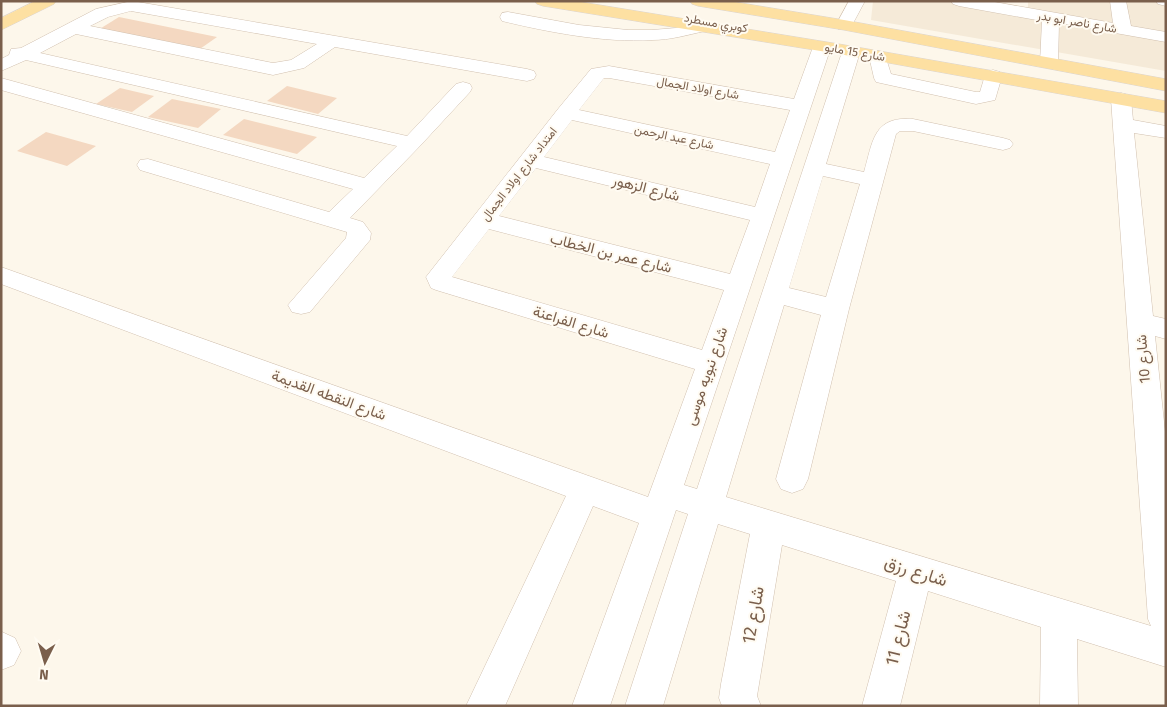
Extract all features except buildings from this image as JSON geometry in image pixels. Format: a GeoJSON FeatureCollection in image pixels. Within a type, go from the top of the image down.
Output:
{"type":"FeatureCollection","features":[{"type":"Feature","properties":{"kind":"main road"},"geometry":{"type":"LineString","coordinates":[[1,14],[34,1]]}},
{"type":"Feature","properties":{"kind":"main road"},"geometry":{"type":"LineString","coordinates":[[1,25],[48,1]]}},
{"type":"Feature","properties":{"kind":"main road","name":"شارع 15 مايو"},"geometry":{"type":"LineString","coordinates":[[543,1],[713,21],[847,51]]}},
{"type":"Feature","properties":{"kind":"main road","name":"كوبري مسطرد"},"geometry":{"type":"LineString","coordinates":[[591,1],[713,21],[817,28],[844,26]]}},
{"type":"Feature","properties":{"kind":"main road","name":"شارع 15 مايو"},"geometry":{"type":"LineString","coordinates":[[697,3],[844,26],[1166,85]]}},
{"type":"Feature","properties":{"kind":"main road","name":"كوبري مسطرد"},"geometry":{"type":"LineString","coordinates":[[697,3],[713,21]]}},
{"type":"Feature","properties":{"kind":"main road"},"geometry":{"type":"LineString","coordinates":[[993,76],[1123,112],[1166,108]]}},
{"type":"Feature","properties":{"kind":"street"},"geometry":{"type":"LineString","coordinates":[[844,26],[857,1]]}},
{"type":"Feature","properties":{"kind":"street","name":"شارع ناصر ابو بدر"},"geometry":{"type":"LineString","coordinates":[[959,1],[1042,8],[1123,30],[1166,37]]}},
{"type":"Feature","properties":{"kind":"street"},"geometry":{"type":"LineString","coordinates":[[1118,1],[1123,30]]}},
{"type":"Feature","properties":{"kind":"street"},"geometry":{"type":"LineString","coordinates":[[1,66],[109,10],[138,7],[527,75]]}},
{"type":"Feature","properties":{"kind":"street"},"geometry":{"type":"LineString","coordinates":[[1042,8],[1049,64]]}},
{"type":"Feature","properties":{"kind":"street"},"geometry":{"type":"LineString","coordinates":[[508,17],[630,36],[671,34],[713,21]]}},
{"type":"Feature","properties":{"kind":"street"},"geometry":{"type":"LineString","coordinates":[[74,28],[273,69],[299,65],[331,41]]}},
{"type":"Feature","properties":{"kind":"street"},"geometry":{"type":"LineString","coordinates":[[1,50],[146,81],[412,143]]}},
{"type":"Feature","properties":{"kind":"street"},"geometry":{"type":"LineString","coordinates":[[644,706],[815,168],[847,51],[883,78],[976,98],[988,96],[993,76]]}},
{"type":"Feature","properties":{"kind":"street","name":"شارع نبويه موسى"},"geometry":{"type":"LineString","coordinates":[[591,706],[801,106],[847,51]]}},
{"type":"Feature","properties":{"kind":"street","name":"شارع اولاد الجمال"},"geometry":{"type":"LineString","coordinates":[[595,75],[598,72],[609,72],[801,106]]}},
{"type":"Feature","properties":{"kind":"street","name":"امتداد شارع اولاد الجمال"},"geometry":{"type":"LineString","coordinates":[[443,274],[595,75]]}},
{"type":"Feature","properties":{"kind":"street"},"geometry":{"type":"LineString","coordinates":[[1,84],[368,186]]}},
{"type":"Feature","properties":{"kind":"street"},"geometry":{"type":"LineString","coordinates":[[334,220],[412,143],[463,88]]}},
{"type":"Feature","properties":{"kind":"street"},"geometry":{"type":"LineString","coordinates":[[1123,112],[1166,132]]}},
{"type":"Feature","properties":{"kind":"street","name":"شارع 10"},"geometry":{"type":"LineString","coordinates":[[1123,112],[1153,325],[1166,618]]}},
{"type":"Feature","properties":{"kind":"street","name":"شارع عبد الرحمن"},"geometry":{"type":"LineString","coordinates":[[565,113],[782,160]]}},
{"type":"Feature","properties":{"kind":"street"},"geometry":{"type":"LineString","coordinates":[[792,479],[836,309],[886,132],[888,129],[898,125],[912,125],[1003,144]]}},
{"type":"Feature","properties":{"kind":"street","name":"شارع الزهور"},"geometry":{"type":"LineString","coordinates":[[530,160],[763,216]]}},
{"type":"Feature","properties":{"kind":"street"},"geometry":{"type":"LineString","coordinates":[[148,165],[334,220],[355,228],[359,233],[358,240],[301,305]]}},
{"type":"Feature","properties":{"kind":"street"},"geometry":{"type":"LineString","coordinates":[[815,168],[873,180]]}},
{"type":"Feature","properties":{"kind":"street","name":"شارع عمر بن الخطاب"},"geometry":{"type":"LineString","coordinates":[[484,220],[738,285]]}},
{"type":"Feature","properties":{"kind":"street","name":"شارع الفراعنة"},"geometry":{"type":"LineString","coordinates":[[443,274],[439,277],[440,282],[444,284],[711,363]]}},
{"type":"Feature","properties":{"kind":"street","name":"شارع النقطه القديمة"},"geometry":{"type":"LineString","coordinates":[[1,275],[585,489],[661,504]]}},
{"type":"Feature","properties":{"kind":"street"},"geometry":{"type":"LineString","coordinates":[[775,294],[836,309]]}},
{"type":"Feature","properties":{"kind":"street"},"geometry":{"type":"LineString","coordinates":[[485,706],[585,489]]}},
{"type":"Feature","properties":{"kind":"street","name":"شارع رزق"},"geometry":{"type":"LineString","coordinates":[[661,504],[708,506],[1166,649]]}},
{"type":"Feature","properties":{"kind":"street","name":"شارع 12"},"geometry":{"type":"LineString","coordinates":[[742,706],[738,698],[740,684],[769,524]]}},
{"type":"Feature","properties":{"kind":"street","name":"شارع 11"},"geometry":{"type":"LineString","coordinates":[[881,706],[916,570]]}},
{"type":"Feature","properties":{"kind":"street"},"geometry":{"type":"LineString","coordinates":[[1059,616],[1059,706]]}},
{"type":"Feature","properties":{"kind":"shaded area"},"geometry":{"type":"Polygon","coordinates":[[[873,1],[983,1],[1023,8],[1028,7],[1028,1],[1166,1],[1166,71],[871,20],[873,1]]]}}]}
